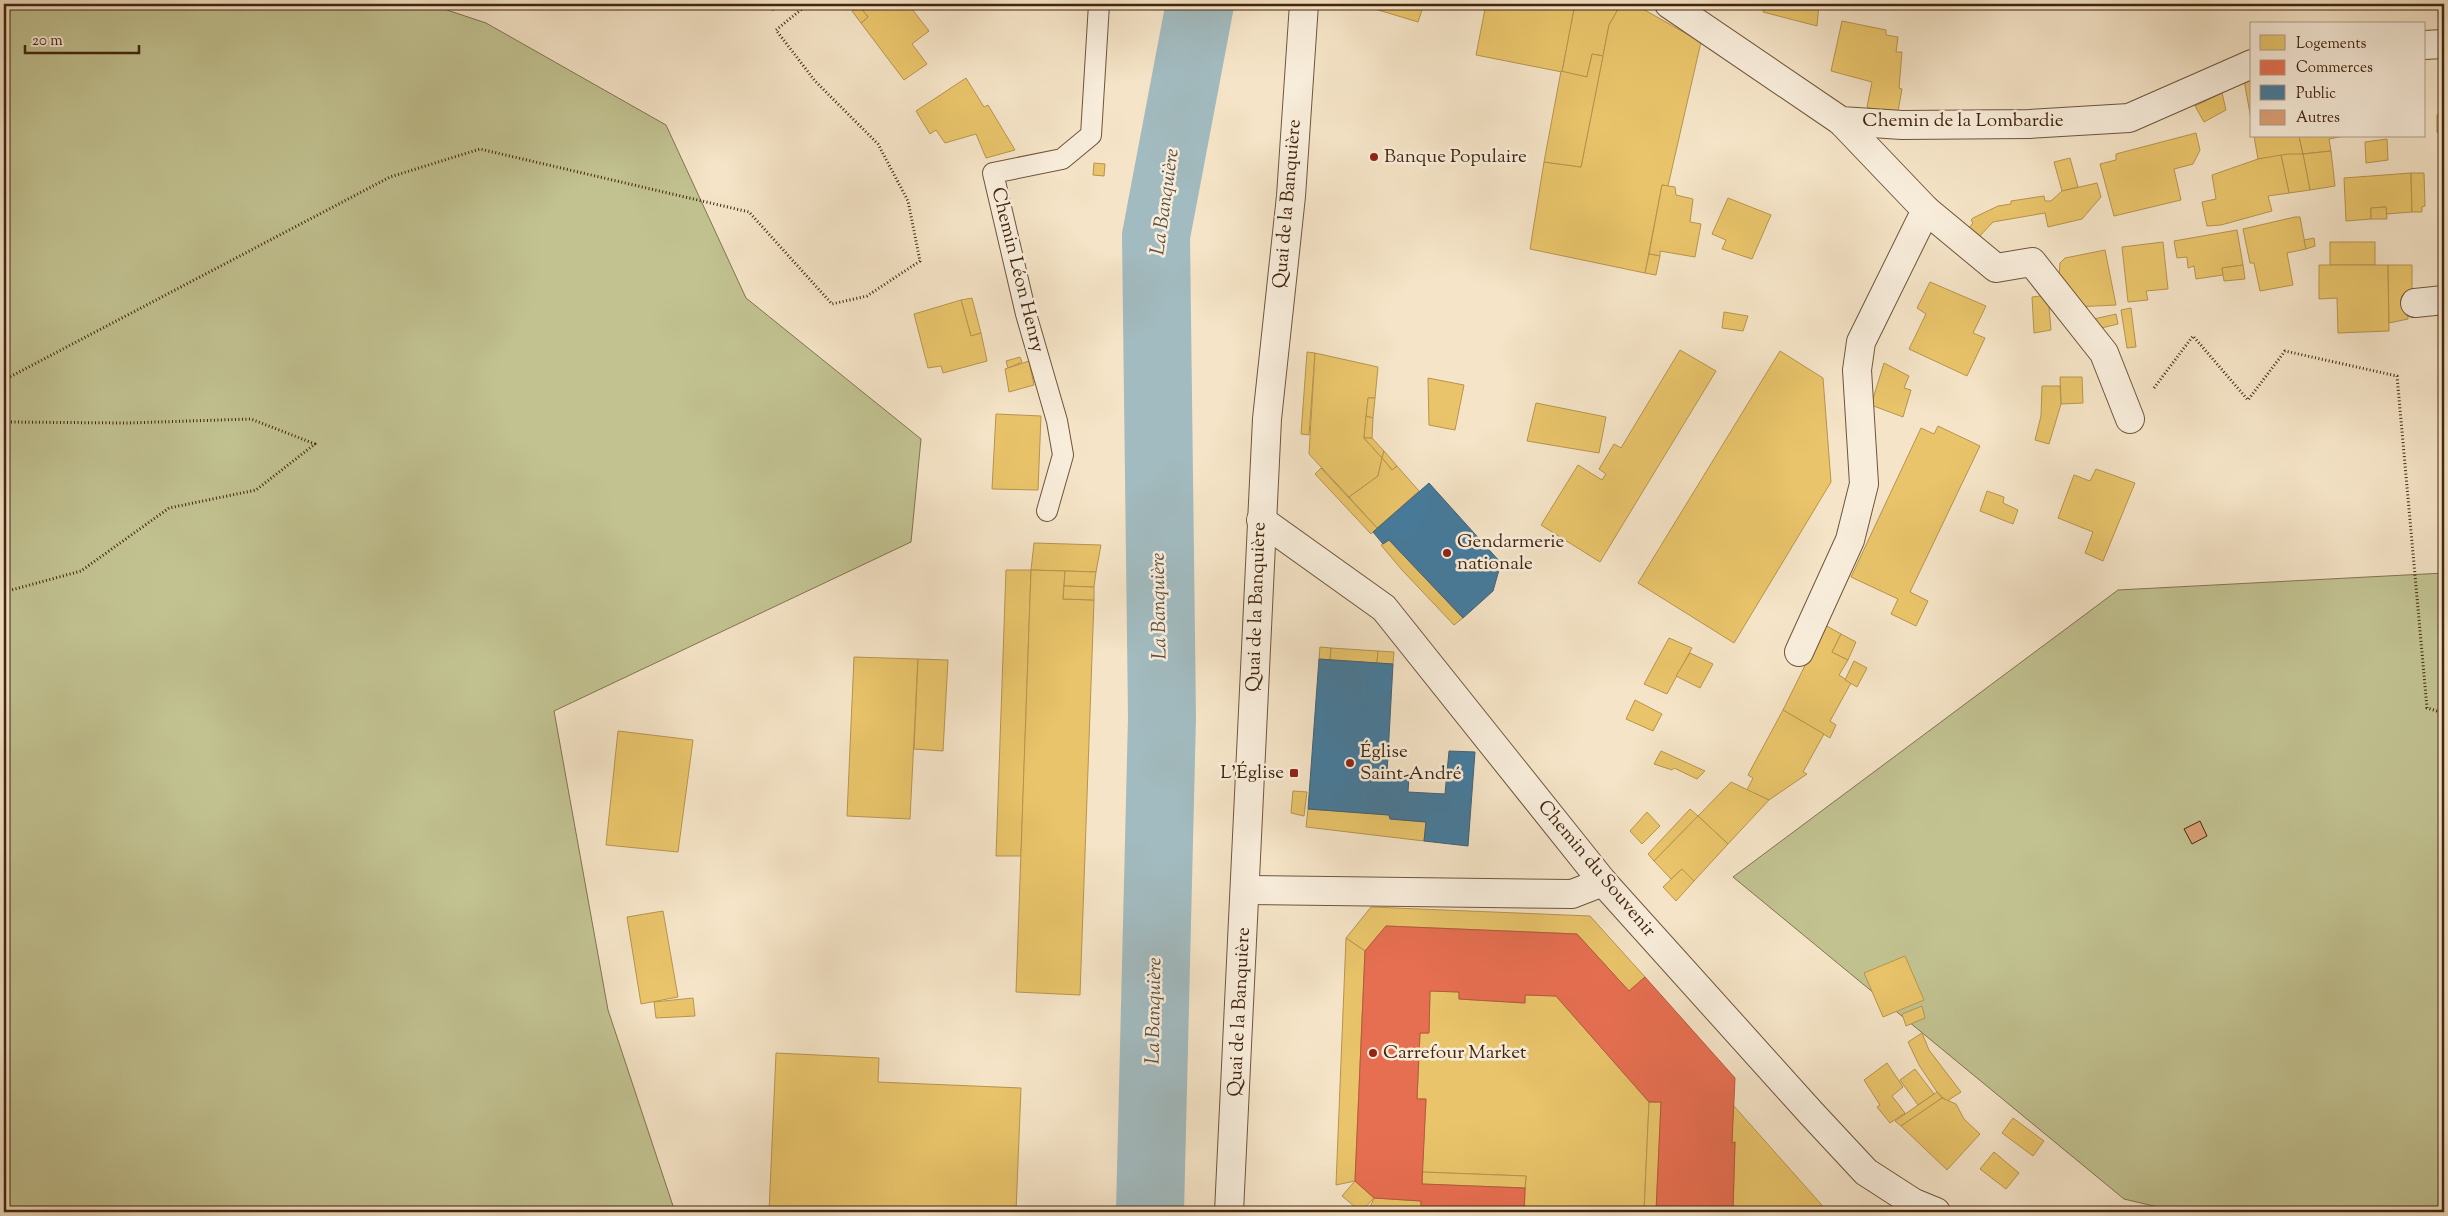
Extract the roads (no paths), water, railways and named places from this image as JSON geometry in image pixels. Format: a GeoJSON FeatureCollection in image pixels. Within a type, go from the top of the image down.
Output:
{"type":"FeatureCollection","features":[{"type":"Feature","properties":{"kind":"street","name":"Quai de la Banquière"},"geometry":{"type":"LineString","coordinates":[[1230,1212],[1267,419],[1291,196],[1304,4]]}},
{"type":"Feature","properties":{"kind":"street","name":"Chemin de la Lombardie"},"geometry":{"type":"LineString","coordinates":[[1669,4],[1841,121],[1902,125],[2028,124],[2129,118],[2250,65]]}},
{"type":"Feature","properties":{"kind":"street"},"geometry":{"type":"LineString","coordinates":[[2426,45],[2444,44]]}},
{"type":"Feature","properties":{"kind":"street"},"geometry":{"type":"LineString","coordinates":[[1841,121],[1926,210],[1996,268],[2032,262],[2104,353],[2130,419]]}},
{"type":"Feature","properties":{"kind":"street"},"geometry":{"type":"LineString","coordinates":[[1800,652],[1850,540],[1864,484],[1857,370],[1861,342],[1926,210]]}},
{"type":"Feature","properties":{"kind":"street"},"geometry":{"type":"LineString","coordinates":[[2415,303],[2444,300]]}},
{"type":"Feature","properties":{"kind":"street","name":"Chemin du Souvenir"},"geometry":{"type":"LineString","coordinates":[[1261,520],[1384,608],[1603,882],[1866,1172],[1914,1203],[1936,1212]]}},
{"type":"Feature","properties":{"kind":"street"},"geometry":{"type":"LineString","coordinates":[[1246,890],[1572,894],[1603,882]]}},
{"type":"Feature","properties":{"kind":"lane","name":"Chemin Léon Henry"},"geometry":{"type":"LineString","coordinates":[[1047,511],[1063,455],[1057,421],[1026,314],[993,173],[1062,159],[1091,135],[1099,4]]}},
{"type":"Feature","properties":{"kind":"waterway","name":"La Banquière"},"geometry":{"type":"LineString","coordinates":[[1150,1212],[1162,717],[1156,236],[1200,4]]}},
{"type":"Feature","properties":{"kind":"place","name":"Banque Populaire"},"geometry":{"type":"Point","coordinates":[1374,157]}},
{"type":"Feature","properties":{"kind":"place","name":"Gendarmerie nationale"},"geometry":{"type":"Point","coordinates":[1447,553]}},
{"type":"Feature","properties":{"kind":"place","name":"Église Saint-André"},"geometry":{"type":"Point","coordinates":[1350,763]}},
{"type":"Feature","properties":{"kind":"place","name":"L'Église"},"geometry":{"type":"Point","coordinates":[1294,773]}},
{"type":"Feature","properties":{"kind":"place","name":"Carrefour Market"},"geometry":{"type":"Point","coordinates":[1373,1053]}}]}
